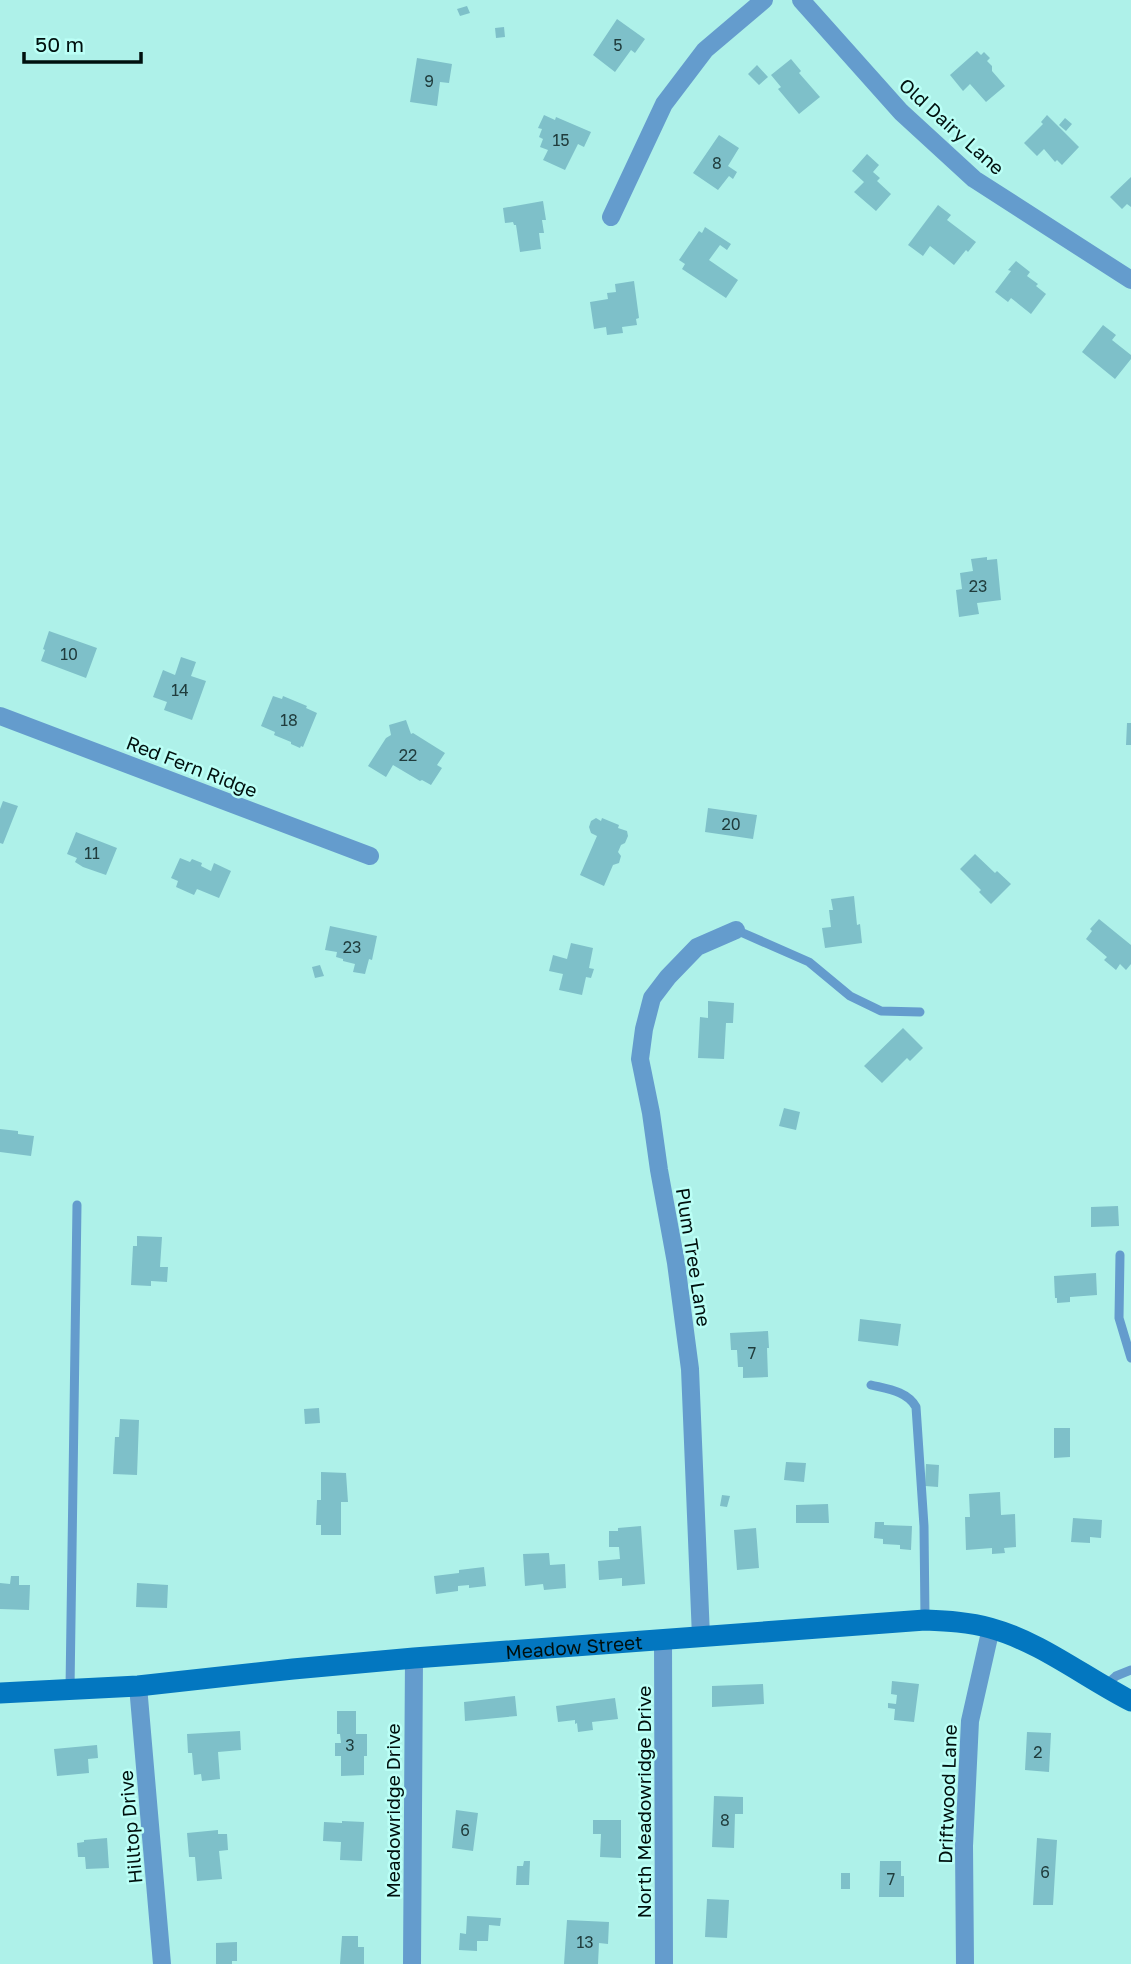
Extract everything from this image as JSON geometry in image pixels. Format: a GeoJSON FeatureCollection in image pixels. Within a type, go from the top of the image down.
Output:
{"type":"FeatureCollection","features":[{"type":"Feature","properties":{"kind":"street"},"geometry":{"type":"LineString","coordinates":[[611,217],[664,104],[705,50],[764,0]]}},
{"type":"Feature","properties":{"kind":"street","name":"Old Dairy Lane"},"geometry":{"type":"LineString","coordinates":[[801,0],[901,112],[974,179],[1131,280]]}},
{"type":"Feature","properties":{"kind":"street","name":"Red Fern Ridge"},"geometry":{"type":"LineString","coordinates":[[0,716],[370,856]]}},
{"type":"Feature","properties":{"kind":"street","name":"Plum Tree Lane"},"geometry":{"type":"LineString","coordinates":[[701,1637],[690,1369],[676,1263],[640,1059],[643,1029],[652,998],[697,947],[736,930]]}},
{"type":"Feature","properties":{"kind":"street","name":"Meadow Street"},"geometry":{"type":"LineString","coordinates":[[0,1693],[138,1686],[414,1658],[925,1620],[991,1628],[1034,1645],[1131,1701]]}},
{"type":"Feature","properties":{"kind":"street","name":"Driftwood Lane"},"geometry":{"type":"LineString","coordinates":[[965,1964],[964,1846],[970,1721],[991,1628]]}},
{"type":"Feature","properties":{"kind":"street","name":"North Meadowridge Drive"},"geometry":{"type":"LineString","coordinates":[[663,1640],[664,1964]]}},
{"type":"Feature","properties":{"kind":"street","name":"Meadowridge Drive"},"geometry":{"type":"LineString","coordinates":[[412,1964],[414,1658]]}},
{"type":"Feature","properties":{"kind":"street","name":"Hilltop Drive"},"geometry":{"type":"LineString","coordinates":[[138,1686],[162,1964]]}},
{"type":"Feature","properties":{"kind":"lane"},"geometry":{"type":"LineString","coordinates":[[736,930],[809,962],[850,996],[881,1011],[920,1012]]}},
{"type":"Feature","properties":{"kind":"lane"},"geometry":{"type":"LineString","coordinates":[[70,1689],[77,1205]]}},
{"type":"Feature","properties":{"kind":"lane"},"geometry":{"type":"LineString","coordinates":[[1120,1255],[1119,1318],[1131,1358]]}},
{"type":"Feature","properties":{"kind":"lane"},"geometry":{"type":"LineString","coordinates":[[871,1385],[905,1395],[916,1407],[924,1526],[925,1620]]}},
{"type":"Feature","properties":{"kind":"lane"},"geometry":{"type":"LineString","coordinates":[[1104,1687],[1116,1676],[1131,1670]]}},
{"type":"Feature","properties":{"kind":"building"},"geometry":{"type":"Polygon","coordinates":[[[467,6],[470,13],[460,16],[457,9],[467,6]]]}},
{"type":"Feature","properties":{"kind":"building"},"geometry":{"type":"Polygon","coordinates":[[[617,19],[645,39],[635,53],[631,50],[615,72],[593,55],[617,19]]]}},
{"type":"Feature","properties":{"kind":"building"},"geometry":{"type":"Polygon","coordinates":[[[504,27],[505,37],[496,38],[495,28],[504,27]]]}},
{"type":"Feature","properties":{"kind":"building"},"geometry":{"type":"Polygon","coordinates":[[[977,51],[981,55],[984,52],[990,58],[987,61],[992,66],[992,71],[1005,86],[986,102],[970,84],[963,91],[950,75],[977,51]]]}},
{"type":"Feature","properties":{"kind":"building"},"geometry":{"type":"Polygon","coordinates":[[[417,58],[452,64],[449,83],[440,82],[437,106],[410,102],[417,58]]]}},
{"type":"Feature","properties":{"kind":"building"},"geometry":{"type":"Polygon","coordinates":[[[791,59],[801,71],[799,73],[820,97],[799,114],[778,89],[781,87],[771,75],[791,59]]]}},
{"type":"Feature","properties":{"kind":"building"},"geometry":{"type":"Polygon","coordinates":[[[757,65],[768,77],[759,85],[748,74],[757,65]]]}},
{"type":"Feature","properties":{"kind":"building"},"geometry":{"type":"Polygon","coordinates":[[[544,115],[555,120],[556,117],[591,132],[584,147],[578,144],[565,170],[543,160],[548,150],[540,147],[542,129],[538,128],[544,115]]]}},
{"type":"Feature","properties":{"kind":"building"},"geometry":{"type":"Polygon","coordinates":[[[1047,115],[1079,147],[1062,165],[1057,160],[1055,162],[1044,149],[1037,156],[1024,143],[1043,124],[1041,122],[1047,115]]]}},
{"type":"Feature","properties":{"kind":"building"},"geometry":{"type":"Polygon","coordinates":[[[1065,118],[1072,124],[1066,131],[1059,125],[1065,118]]]}},
{"type":"Feature","properties":{"kind":"building"},"geometry":{"type":"Polygon","coordinates":[[[719,135],[739,148],[728,166],[737,172],[733,179],[729,176],[718,190],[693,173],[719,135]]]}},
{"type":"Feature","properties":{"kind":"building"},"geometry":{"type":"Polygon","coordinates":[[[867,154],[879,165],[873,172],[880,178],[877,181],[891,194],[876,211],[854,192],[864,182],[852,171],[867,154]]]}},
{"type":"Feature","properties":{"kind":"building"},"geometry":{"type":"Polygon","coordinates":[[[1131,177],[1131,207],[1127,204],[1122,209],[1110,197],[1131,177]]]}},
{"type":"Feature","properties":{"kind":"building"},"geometry":{"type":"Polygon","coordinates":[[[543,201],[546,220],[542,220],[544,233],[539,233],[541,249],[520,252],[516,225],[513,222],[505,223],[503,208],[543,201]]]}},
{"type":"Feature","properties":{"kind":"building"},"geometry":{"type":"Polygon","coordinates":[[[938,205],[951,215],[947,220],[976,242],[954,265],[930,246],[923,256],[908,245],[938,205]]]}},
{"type":"Feature","properties":{"kind":"building"},"geometry":{"type":"Polygon","coordinates":[[[705,227],[731,244],[727,250],[720,245],[709,260],[738,280],[726,298],[682,269],[685,264],[679,260],[699,231],[702,233],[705,227]]]}},
{"type":"Feature","properties":{"kind":"building"},"geometry":{"type":"Polygon","coordinates":[[[1016,261],[1030,272],[1027,276],[1046,294],[1031,314],[1011,298],[1008,302],[995,292],[1016,261]]]}},
{"type":"Feature","properties":{"kind":"building"},"geometry":{"type":"Polygon","coordinates":[[[634,281],[639,318],[636,319],[637,325],[622,327],[623,333],[607,335],[606,327],[594,329],[590,302],[608,299],[607,293],[616,292],[615,284],[634,281]]]}},
{"type":"Feature","properties":{"kind":"building"},"geometry":{"type":"Polygon","coordinates":[[[1103,325],[1116,335],[1112,340],[1131,355],[1131,359],[1115,379],[1082,352],[1103,325]]]}},
{"type":"Feature","properties":{"kind":"building"},"geometry":{"type":"Polygon","coordinates":[[[987,557],[987,560],[997,559],[1001,600],[977,603],[979,614],[959,617],[956,590],[962,589],[960,573],[973,571],[971,559],[987,557]]]}},
{"type":"Feature","properties":{"kind":"building"},"geometry":{"type":"Polygon","coordinates":[[[49,631],[97,648],[86,678],[41,661],[49,631]]]}},
{"type":"Feature","properties":{"kind":"building"},"geometry":{"type":"Polygon","coordinates":[[[181,657],[196,662],[191,676],[206,681],[192,720],[164,710],[167,702],[153,697],[163,670],[175,675],[181,657]]]}},
{"type":"Feature","properties":{"kind":"building"},"geometry":{"type":"Polygon","coordinates":[[[273,696],[282,699],[283,696],[317,713],[303,747],[291,744],[261,726],[273,696]]]}},
{"type":"Feature","properties":{"kind":"building"},"geometry":{"type":"Polygon","coordinates":[[[406,720],[411,734],[445,753],[437,765],[442,768],[431,785],[393,765],[386,777],[368,766],[386,738],[391,735],[389,725],[406,720]]]}},
{"type":"Feature","properties":{"kind":"building"},"geometry":{"type":"Polygon","coordinates":[[[1127,723],[1131,723],[1131,745],[1126,745],[1127,723]]]}},
{"type":"Feature","properties":{"kind":"building"},"geometry":{"type":"Polygon","coordinates":[[[3,801],[18,806],[3,844],[0,843],[0,809],[3,801]]]}},
{"type":"Feature","properties":{"kind":"building"},"geometry":{"type":"Polygon","coordinates":[[[708,808],[757,815],[753,839],[705,832],[708,808]]]}},
{"type":"Feature","properties":{"kind":"building"},"geometry":{"type":"Polygon","coordinates":[[[596,818],[619,825],[618,828],[627,831],[628,836],[618,852],[621,856],[619,863],[613,865],[604,886],[580,875],[597,836],[591,833],[589,827],[591,821],[596,818]]]}},
{"type":"Feature","properties":{"kind":"building"},"geometry":{"type":"Polygon","coordinates":[[[76,832],[117,848],[106,875],[83,867],[75,862],[77,858],[67,854],[76,832]]]}},
{"type":"Feature","properties":{"kind":"building"},"geometry":{"type":"Polygon","coordinates":[[[975,854],[1011,884],[991,904],[960,869],[975,854]]]}},
{"type":"Feature","properties":{"kind":"building"},"geometry":{"type":"Polygon","coordinates":[[[180,858],[202,863],[201,866],[211,871],[214,863],[231,871],[219,898],[197,889],[194,895],[176,887],[178,881],[171,878],[180,858]]]}},
{"type":"Feature","properties":{"kind":"building"},"geometry":{"type":"Polygon","coordinates":[[[854,896],[862,943],[825,948],[822,928],[831,927],[831,899],[854,896]]]}},
{"type":"Feature","properties":{"kind":"building"},"geometry":{"type":"Polygon","coordinates":[[[1099,919],[1131,945],[1131,964],[1126,970],[1120,964],[1116,970],[1104,960],[1107,957],[1086,939],[1099,919]]]}},
{"type":"Feature","properties":{"kind":"building"},"geometry":{"type":"Polygon","coordinates":[[[330,926],[377,936],[372,960],[369,959],[365,974],[353,972],[355,964],[336,957],[337,952],[325,950],[330,926]]]}},
{"type":"Feature","properties":{"kind":"building"},"geometry":{"type":"Polygon","coordinates":[[[571,943],[593,948],[589,968],[594,969],[591,978],[586,977],[582,995],[559,990],[563,974],[549,971],[553,955],[567,959],[571,943]]]}},
{"type":"Feature","properties":{"kind":"building"},"geometry":{"type":"Polygon","coordinates":[[[320,965],[324,976],[315,978],[312,967],[320,965]]]}},
{"type":"Feature","properties":{"kind":"building"},"geometry":{"type":"Polygon","coordinates":[[[708,1001],[734,1003],[733,1023],[726,1023],[724,1059],[698,1058],[700,1017],[708,1018],[708,1001]]]}},
{"type":"Feature","properties":{"kind":"building"},"geometry":{"type":"Polygon","coordinates":[[[903,1028],[923,1048],[910,1061],[907,1058],[882,1083],[864,1066],[903,1028]]]}},
{"type":"Feature","properties":{"kind":"building"},"geometry":{"type":"Polygon","coordinates":[[[784,1108],[800,1112],[796,1130],[779,1126],[784,1108]]]}},
{"type":"Feature","properties":{"kind":"building"},"geometry":{"type":"Polygon","coordinates":[[[0,1129],[34,1136],[31,1156],[0,1152],[0,1129]]]}},
{"type":"Feature","properties":{"kind":"building"},"geometry":{"type":"Polygon","coordinates":[[[1118,1206],[1119,1226],[1091,1227],[1091,1207],[1118,1206]]]}},
{"type":"Feature","properties":{"kind":"building"},"geometry":{"type":"Polygon","coordinates":[[[137,1236],[162,1237],[160,1267],[168,1267],[167,1282],[151,1281],[151,1286],[131,1285],[133,1246],[137,1246],[137,1236]]]}},
{"type":"Feature","properties":{"kind":"building"},"geometry":{"type":"Polygon","coordinates":[[[1096,1273],[1097,1295],[1070,1297],[1070,1302],[1057,1303],[1054,1276],[1096,1273]]]}},
{"type":"Feature","properties":{"kind":"building"},"geometry":{"type":"Polygon","coordinates":[[[860,1319],[901,1324],[898,1346],[858,1341],[860,1319]]]}},
{"type":"Feature","properties":{"kind":"building"},"geometry":{"type":"Polygon","coordinates":[[[768,1331],[768,1377],[743,1378],[743,1367],[738,1367],[737,1350],[731,1350],[730,1333],[768,1331]]]}},
{"type":"Feature","properties":{"kind":"building"},"geometry":{"type":"Polygon","coordinates":[[[319,1408],[320,1423],[305,1424],[304,1409],[319,1408]]]}},
{"type":"Feature","properties":{"kind":"building"},"geometry":{"type":"Polygon","coordinates":[[[120,1419],[139,1420],[137,1475],[113,1474],[115,1437],[119,1437],[120,1419]]]}},
{"type":"Feature","properties":{"kind":"building"},"geometry":{"type":"Polygon","coordinates":[[[1054,1428],[1070,1428],[1070,1457],[1054,1458],[1054,1428]]]}},
{"type":"Feature","properties":{"kind":"building"},"geometry":{"type":"Polygon","coordinates":[[[786,1462],[806,1463],[804,1482],[784,1480],[786,1462]]]}},
{"type":"Feature","properties":{"kind":"building"},"geometry":{"type":"Polygon","coordinates":[[[926,1464],[939,1465],[938,1487],[925,1486],[926,1464]]]}},
{"type":"Feature","properties":{"kind":"building"},"geometry":{"type":"Polygon","coordinates":[[[321,1472],[346,1473],[348,1502],[341,1502],[341,1535],[321,1535],[321,1525],[316,1525],[317,1500],[321,1500],[321,1472]]]}},
{"type":"Feature","properties":{"kind":"building"},"geometry":{"type":"Polygon","coordinates":[[[1000,1492],[1001,1515],[1015,1514],[1016,1547],[1004,1548],[1005,1553],[992,1554],[992,1548],[966,1550],[965,1517],[970,1517],[969,1494],[1000,1492]]]}},
{"type":"Feature","properties":{"kind":"building"},"geometry":{"type":"Polygon","coordinates":[[[722,1495],[730,1496],[727,1507],[720,1506],[722,1495]]]}},
{"type":"Feature","properties":{"kind":"building"},"geometry":{"type":"Polygon","coordinates":[[[828,1504],[829,1523],[796,1523],[796,1505],[828,1504]]]}},
{"type":"Feature","properties":{"kind":"building"},"geometry":{"type":"Polygon","coordinates":[[[1073,1518],[1102,1520],[1101,1538],[1090,1537],[1090,1543],[1071,1542],[1073,1518]]]}},
{"type":"Feature","properties":{"kind":"building"},"geometry":{"type":"Polygon","coordinates":[[[875,1522],[912,1526],[911,1550],[900,1549],[900,1545],[883,1544],[883,1539],[874,1538],[875,1522]]]}},
{"type":"Feature","properties":{"kind":"building"},"geometry":{"type":"Polygon","coordinates":[[[641,1526],[645,1584],[622,1586],[622,1578],[599,1580],[598,1561],[620,1559],[619,1547],[609,1547],[609,1531],[641,1526]]]}},
{"type":"Feature","properties":{"kind":"building"},"geometry":{"type":"Polygon","coordinates":[[[756,1528],[759,1568],[737,1570],[734,1530],[756,1528]]]}},
{"type":"Feature","properties":{"kind":"building"},"geometry":{"type":"Polygon","coordinates":[[[549,1553],[550,1565],[565,1564],[566,1588],[544,1590],[543,1584],[525,1586],[523,1554],[549,1553]]]}},
{"type":"Feature","properties":{"kind":"building"},"geometry":{"type":"Polygon","coordinates":[[[484,1567],[486,1586],[458,1586],[458,1591],[436,1594],[434,1576],[484,1567]]]}},
{"type":"Feature","properties":{"kind":"building"},"geometry":{"type":"Polygon","coordinates":[[[11,1576],[19,1576],[19,1585],[30,1585],[29,1610],[0,1609],[0,1583],[10,1584],[11,1576]]]}},
{"type":"Feature","properties":{"kind":"building"},"geometry":{"type":"Polygon","coordinates":[[[137,1583],[168,1585],[167,1608],[136,1607],[137,1583]]]}},
{"type":"Feature","properties":{"kind":"building"},"geometry":{"type":"Polygon","coordinates":[[[892,1681],[919,1684],[914,1722],[894,1720],[895,1709],[888,1708],[888,1703],[896,1704],[897,1695],[891,1694],[892,1681]]]}},
{"type":"Feature","properties":{"kind":"building"},"geometry":{"type":"Polygon","coordinates":[[[763,1684],[764,1704],[712,1707],[712,1686],[763,1684]]]}},
{"type":"Feature","properties":{"kind":"building"},"geometry":{"type":"Polygon","coordinates":[[[515,1696],[517,1716],[465,1721],[464,1702],[515,1696]]]}},
{"type":"Feature","properties":{"kind":"building"},"geometry":{"type":"Polygon","coordinates":[[[615,1698],[618,1719],[592,1722],[593,1730],[578,1732],[575,1720],[558,1722],[556,1706],[615,1698]]]}},
{"type":"Feature","properties":{"kind":"building"},"geometry":{"type":"Polygon","coordinates":[[[337,1711],[356,1711],[356,1734],[367,1734],[364,1775],[341,1776],[341,1756],[335,1756],[335,1743],[341,1743],[340,1734],[337,1734],[337,1711]]]}},
{"type":"Feature","properties":{"kind":"building"},"geometry":{"type":"Polygon","coordinates":[[[240,1731],[241,1750],[218,1752],[220,1779],[202,1781],[201,1774],[194,1775],[192,1753],[188,1753],[187,1734],[240,1731]]]}},
{"type":"Feature","properties":{"kind":"building"},"geometry":{"type":"Polygon","coordinates":[[[1027,1732],[1051,1733],[1049,1772],[1025,1770],[1027,1732]]]}},
{"type":"Feature","properties":{"kind":"building"},"geometry":{"type":"Polygon","coordinates":[[[97,1745],[98,1758],[88,1759],[89,1773],[57,1776],[54,1749],[97,1745]]]}},
{"type":"Feature","properties":{"kind":"building"},"geometry":{"type":"Polygon","coordinates":[[[714,1796],[743,1797],[743,1814],[735,1814],[734,1848],[712,1847],[714,1796]]]}},
{"type":"Feature","properties":{"kind":"building"},"geometry":{"type":"Polygon","coordinates":[[[456,1810],[478,1813],[473,1851],[452,1848],[456,1810]]]}},
{"type":"Feature","properties":{"kind":"building"},"geometry":{"type":"Polygon","coordinates":[[[593,1820],[621,1820],[621,1858],[600,1857],[601,1834],[593,1834],[593,1820]]]}},
{"type":"Feature","properties":{"kind":"building"},"geometry":{"type":"Polygon","coordinates":[[[324,1822],[364,1822],[362,1861],[340,1860],[341,1842],[323,1841],[324,1822]]]}},
{"type":"Feature","properties":{"kind":"building"},"geometry":{"type":"Polygon","coordinates":[[[218,1830],[218,1834],[227,1834],[228,1850],[219,1851],[222,1879],[197,1881],[195,1857],[189,1857],[187,1833],[218,1830]]]}},
{"type":"Feature","properties":{"kind":"building"},"geometry":{"type":"Polygon","coordinates":[[[107,1838],[109,1868],[86,1869],[85,1857],[78,1857],[77,1843],[107,1838]]]}},
{"type":"Feature","properties":{"kind":"building"},"geometry":{"type":"Polygon","coordinates":[[[1037,1838],[1057,1840],[1053,1905],[1033,1905],[1037,1838]]]}},
{"type":"Feature","properties":{"kind":"building"},"geometry":{"type":"Polygon","coordinates":[[[524,1861],[530,1861],[529,1885],[516,1885],[517,1866],[523,1866],[524,1861]]]}},
{"type":"Feature","properties":{"kind":"building"},"geometry":{"type":"Polygon","coordinates":[[[880,1861],[901,1861],[904,1897],[879,1897],[880,1861]]]}},
{"type":"Feature","properties":{"kind":"building"},"geometry":{"type":"Polygon","coordinates":[[[841,1873],[850,1873],[850,1889],[841,1889],[841,1873]]]}},
{"type":"Feature","properties":{"kind":"building"},"geometry":{"type":"Polygon","coordinates":[[[707,1899],[729,1900],[727,1938],[705,1937],[707,1899]]]}},
{"type":"Feature","properties":{"kind":"building"},"geometry":{"type":"Polygon","coordinates":[[[467,1916],[501,1918],[500,1926],[489,1925],[488,1941],[477,1941],[477,1951],[459,1950],[460,1933],[466,1934],[467,1916]]]}},
{"type":"Feature","properties":{"kind":"building"},"geometry":{"type":"Polygon","coordinates":[[[567,1920],[609,1922],[608,1944],[599,1943],[598,1964],[564,1964],[567,1920]]]}},
{"type":"Feature","properties":{"kind":"building"},"geometry":{"type":"Polygon","coordinates":[[[342,1936],[358,1936],[358,1947],[364,1947],[364,1964],[340,1964],[342,1936]]]}},
{"type":"Feature","properties":{"kind":"building"},"geometry":{"type":"Polygon","coordinates":[[[237,1942],[237,1961],[232,1961],[232,1964],[216,1964],[216,1943],[237,1942]]]}}]}
